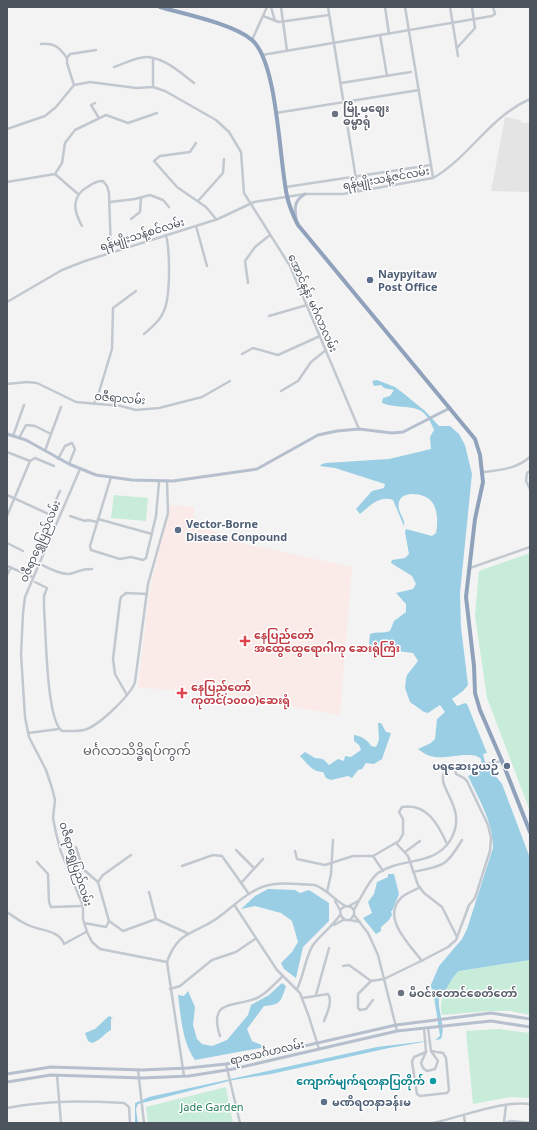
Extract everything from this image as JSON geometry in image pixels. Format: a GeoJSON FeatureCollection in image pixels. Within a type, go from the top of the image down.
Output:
{"type":"FeatureCollection","features":[{"type":"Feature","properties":{"kind":"highway"},"geometry":{"type":"LineString","coordinates":[[160,7],[233,29],[252,40],[261,55],[269,75],[287,197],[296,222],[475,439],[483,472],[466,597],[477,701],[530,832]]}},
{"type":"Feature","properties":{"kind":"main road"},"geometry":{"type":"LineString","coordinates":[[296,222],[295,205],[300,197],[306,194]]}},
{"type":"Feature","properties":{"kind":"main road"},"geometry":{"type":"LineString","coordinates":[[7,434],[19,438],[58,459],[96,475],[167,482],[257,469],[318,435],[358,429],[392,433],[403,432],[450,408]]}},
{"type":"Feature","properties":{"kind":"main road","name":"ရာဇသင်္ဂဟလမ်း"},"geometry":{"type":"LineString","coordinates":[[7,1074],[51,1067],[138,1070],[226,1064],[396,1025],[491,1013],[530,1019]]}},
{"type":"Feature","properties":{"kind":"main road","name":"ရာဇသင်္ဂဟလမ်း"},"geometry":{"type":"LineString","coordinates":[[7,1082],[28,1077],[57,1075],[139,1078],[184,1076],[227,1070],[397,1031],[491,1021],[530,1027]]}},
{"type":"Feature","properties":{"kind":"street"},"geometry":{"type":"LineString","coordinates":[[252,40],[267,7]]}},
{"type":"Feature","properties":{"kind":"street"},"geometry":{"type":"LineString","coordinates":[[271,7],[275,21]]}},
{"type":"Feature","properties":{"kind":"street"},"geometry":{"type":"LineString","coordinates":[[281,7],[287,51]]}},
{"type":"Feature","properties":{"kind":"street"},"geometry":{"type":"LineString","coordinates":[[328,7],[358,192]]}},
{"type":"Feature","properties":{"kind":"street"},"geometry":{"type":"LineString","coordinates":[[385,7],[390,34]]}},
{"type":"Feature","properties":{"kind":"street"},"geometry":{"type":"LineString","coordinates":[[405,7],[433,178]]}},
{"type":"Feature","properties":{"kind":"street"},"geometry":{"type":"LineString","coordinates":[[450,7],[458,56]]}},
{"type":"Feature","properties":{"kind":"street"},"geometry":{"type":"LineString","coordinates":[[457,48],[474,30],[475,20],[472,7]]}},
{"type":"Feature","properties":{"kind":"street"},"geometry":{"type":"LineString","coordinates":[[261,55],[475,20],[495,14],[494,7]]}},
{"type":"Feature","properties":{"kind":"street"},"geometry":{"type":"LineString","coordinates":[[263,16],[275,21],[284,22],[329,15]]}},
{"type":"Feature","properties":{"kind":"street"},"geometry":{"type":"LineString","coordinates":[[380,35],[387,76]]}},
{"type":"Feature","properties":{"kind":"street"},"geometry":{"type":"LineString","coordinates":[[7,129],[45,116],[56,107],[74,85],[67,63],[68,58],[60,48],[49,43],[41,44]]}},
{"type":"Feature","properties":{"kind":"street"},"geometry":{"type":"LineString","coordinates":[[68,58],[74,54],[96,50]]}},
{"type":"Feature","properties":{"kind":"street"},"geometry":{"type":"LineString","coordinates":[[114,67],[144,58],[153,59],[170,65],[194,83]]}},
{"type":"Feature","properties":{"kind":"street"},"geometry":{"type":"LineString","coordinates":[[153,59],[153,87]]}},
{"type":"Feature","properties":{"kind":"street"},"geometry":{"type":"LineString","coordinates":[[341,83],[411,72]]}},
{"type":"Feature","properties":{"kind":"street","name":"အောင်နန်း မင်္ဂလာလမ်း"},"geometry":{"type":"LineString","coordinates":[[74,85],[90,82],[136,88],[153,87],[165,91],[216,120],[229,132],[241,152],[244,193],[290,266],[358,429]]}},
{"type":"Feature","properties":{"kind":"street"},"geometry":{"type":"LineString","coordinates":[[275,113],[419,90]]}},
{"type":"Feature","properties":{"kind":"street","name":"ရန်မျိုးသန့်ဇင်လမ်း"},"geometry":{"type":"LineString","coordinates":[[287,197],[306,194],[330,195],[358,192],[433,178],[445,170],[508,111],[530,99]]}},
{"type":"Feature","properties":{"kind":"street"},"geometry":{"type":"LineString","coordinates":[[95,103],[91,105],[99,118]]}},
{"type":"Feature","properties":{"kind":"street"},"geometry":{"type":"LineString","coordinates":[[7,182],[55,174],[62,163],[65,142],[70,134],[99,118],[111,116],[128,122],[157,113]]}},
{"type":"Feature","properties":{"kind":"street"},"geometry":{"type":"LineString","coordinates":[[196,143],[190,152],[160,156],[154,161],[177,188],[206,207],[216,219]]}},
{"type":"Feature","properties":{"kind":"street"},"geometry":{"type":"LineString","coordinates":[[198,201],[222,173],[224,159]]}},
{"type":"Feature","properties":{"kind":"street"},"geometry":{"type":"LineString","coordinates":[[286,187],[432,165]]}},
{"type":"Feature","properties":{"kind":"street"},"geometry":{"type":"LineString","coordinates":[[55,174],[78,194]]}},
{"type":"Feature","properties":{"kind":"street"},"geometry":{"type":"LineString","coordinates":[[82,226],[76,214],[74,204],[78,194],[97,182],[103,181],[107,186],[110,202],[111,253]]}},
{"type":"Feature","properties":{"kind":"street"},"geometry":{"type":"LineString","coordinates":[[110,202],[141,198],[150,195],[163,200],[169,208]]}},
{"type":"Feature","properties":{"kind":"street","name":"ရန်မျိုးသန့်စင်လမ်း"},"geometry":{"type":"LineString","coordinates":[[7,302],[62,270],[216,219],[251,203],[287,197]]}},
{"type":"Feature","properties":{"kind":"street"},"geometry":{"type":"LineString","coordinates":[[131,219],[140,212],[141,198]]}},
{"type":"Feature","properties":{"kind":"street"},"geometry":{"type":"LineString","coordinates":[[196,226],[207,266]]}},
{"type":"Feature","properties":{"kind":"street"},"geometry":{"type":"LineString","coordinates":[[248,283],[245,261],[255,247],[270,234]]}},
{"type":"Feature","properties":{"kind":"street"},"geometry":{"type":"LineString","coordinates":[[144,334],[160,319],[166,302],[169,253],[166,235]]}},
{"type":"Feature","properties":{"kind":"street"},"geometry":{"type":"LineString","coordinates":[[93,404],[99,392],[112,349],[113,308],[136,291]]}},
{"type":"Feature","properties":{"kind":"street"},"geometry":{"type":"LineString","coordinates":[[269,316],[307,305]]}},
{"type":"Feature","properties":{"kind":"street"},"geometry":{"type":"LineString","coordinates":[[242,354],[253,348],[278,355],[320,336]]}},
{"type":"Feature","properties":{"kind":"street"},"geometry":{"type":"LineString","coordinates":[[281,391],[298,381],[311,362],[326,350]]}},
{"type":"Feature","properties":{"kind":"street","name":"ဝဇီရာလမ်း"},"geometry":{"type":"LineString","coordinates":[[7,384],[20,382],[37,383],[52,389],[67,399],[76,402],[121,406],[136,410],[159,408],[202,397],[230,381]]}},
{"type":"Feature","properties":{"kind":"street"},"geometry":{"type":"LineString","coordinates":[[13,436],[24,405]]}},
{"type":"Feature","properties":{"kind":"street"},"geometry":{"type":"LineString","coordinates":[[45,451],[60,407]]}},
{"type":"Feature","properties":{"kind":"street"},"geometry":{"type":"LineString","coordinates":[[19,438],[26,425],[35,426],[51,434]]}},
{"type":"Feature","properties":{"kind":"street"},"geometry":{"type":"LineString","coordinates":[[58,459],[65,446],[72,443],[75,449],[69,464]]}},
{"type":"Feature","properties":{"kind":"street"},"geometry":{"type":"LineString","coordinates":[[7,452],[30,461]]}},
{"type":"Feature","properties":{"kind":"street"},"geometry":{"type":"LineString","coordinates":[[7,516],[30,461],[35,458],[54,466]]}},
{"type":"Feature","properties":{"kind":"street"},"geometry":{"type":"LineString","coordinates":[[483,472],[510,468],[521,464],[530,458]]}},
{"type":"Feature","properties":{"kind":"street","name":"ဝဇီရာရွှေပြည်လမ်း"},"geometry":{"type":"LineString","coordinates":[[80,469],[25,597],[21,634],[25,717],[28,733],[46,770],[52,788],[55,800],[53,818],[56,833],[61,852],[83,906],[84,923],[92,942],[100,949],[167,962]]}},
{"type":"Feature","properties":{"kind":"street"},"geometry":{"type":"LineString","coordinates":[[530,471],[527,473],[526,482],[530,489]]}},
{"type":"Feature","properties":{"kind":"street"},"geometry":{"type":"LineString","coordinates":[[110,477],[90,546],[92,550],[120,559],[131,557],[143,560],[146,558],[158,503],[159,482]]}},
{"type":"Feature","properties":{"kind":"street"},"geometry":{"type":"LineString","coordinates":[[28,733],[59,729],[62,731],[86,730],[102,718],[127,695],[136,682],[147,594],[167,518],[167,482]]}},
{"type":"Feature","properties":{"kind":"street"},"geometry":{"type":"LineString","coordinates":[[50,514],[60,491]]}},
{"type":"Feature","properties":{"kind":"street"},"geometry":{"type":"LineString","coordinates":[[7,495],[53,516],[43,538]]}},
{"type":"Feature","properties":{"kind":"street"},"geometry":{"type":"LineString","coordinates":[[70,516],[85,521],[98,520],[152,534]]}},
{"type":"Feature","properties":{"kind":"street"},"geometry":{"type":"LineString","coordinates":[[7,543],[23,550]]}},
{"type":"Feature","properties":{"kind":"street"},"geometry":{"type":"LineString","coordinates":[[470,568],[530,547]]}},
{"type":"Feature","properties":{"kind":"street"},"geometry":{"type":"LineString","coordinates":[[40,564],[64,574],[73,574],[80,569],[92,569]]}},
{"type":"Feature","properties":{"kind":"street"},"geometry":{"type":"LineString","coordinates":[[7,566],[33,577]]}},
{"type":"Feature","properties":{"kind":"street"},"geometry":{"type":"LineString","coordinates":[[7,575],[11,567]]}},
{"type":"Feature","properties":{"kind":"street"},"geometry":{"type":"LineString","coordinates":[[35,582],[47,588],[44,596],[44,608],[50,698],[55,722],[59,729]]}},
{"type":"Feature","properties":{"kind":"street"},"geometry":{"type":"LineString","coordinates":[[127,695],[115,674],[113,659],[120,601],[121,597],[126,593],[147,594]]}},
{"type":"Feature","properties":{"kind":"street"},"geometry":{"type":"LineString","coordinates":[[350,920],[354,915],[354,910],[358,901],[374,878],[383,871],[428,858],[447,844],[455,828],[457,814],[455,804],[442,780],[442,775],[445,770],[502,761]]}},
{"type":"Feature","properties":{"kind":"street"},"geometry":{"type":"LineString","coordinates":[[373,1000],[366,1010],[360,1010],[358,1008],[358,994],[371,982],[384,979],[448,947],[457,937],[469,905],[475,898],[490,851],[491,838],[488,825],[467,781],[456,774],[454,768]]}},
{"type":"Feature","properties":{"kind":"street"},"geometry":{"type":"LineString","coordinates":[[295,851],[297,859],[325,865],[353,856],[373,856],[396,843],[403,834],[404,819],[399,812],[402,807],[408,806],[419,808],[434,819],[447,844]]}},
{"type":"Feature","properties":{"kind":"street"},"geometry":{"type":"LineString","coordinates":[[327,892],[331,874],[330,864],[333,840]]}},
{"type":"Feature","properties":{"kind":"street"},"geometry":{"type":"LineString","coordinates":[[413,872],[445,864],[451,859],[462,840]]}},
{"type":"Feature","properties":{"kind":"street"},"geometry":{"type":"LineString","coordinates":[[405,852],[420,841]]}},
{"type":"Feature","properties":{"kind":"street"},"geometry":{"type":"LineString","coordinates":[[396,843],[405,852],[411,863],[413,872],[420,887],[424,893],[442,908],[457,937]]}},
{"type":"Feature","properties":{"kind":"street"},"geometry":{"type":"LineString","coordinates":[[76,847],[83,869],[98,882],[109,921],[123,930],[156,919],[187,933]]}},
{"type":"Feature","properties":{"kind":"street"},"geometry":{"type":"LineString","coordinates":[[236,850],[254,868]]}},
{"type":"Feature","properties":{"kind":"street"},"geometry":{"type":"LineString","coordinates":[[182,866],[219,854],[222,856],[248,894]]}},
{"type":"Feature","properties":{"kind":"street"},"geometry":{"type":"LineString","coordinates":[[98,882],[103,875],[131,855]]}},
{"type":"Feature","properties":{"kind":"street"},"geometry":{"type":"LineString","coordinates":[[373,856],[383,871]]}},
{"type":"Feature","properties":{"kind":"street"},"geometry":{"type":"LineString","coordinates":[[241,883],[263,859]]}},
{"type":"Feature","properties":{"kind":"street"},"geometry":{"type":"LineString","coordinates":[[37,862],[48,874],[49,902],[51,907],[83,906]]}},
{"type":"Feature","properties":{"kind":"street"},"geometry":{"type":"LineString","coordinates":[[184,1076],[167,962],[170,952],[177,942],[187,933],[198,930],[234,906],[248,894],[266,884],[280,882],[314,885],[327,892],[334,899],[345,906],[349,906],[358,901]]}},
{"type":"Feature","properties":{"kind":"street"},"geometry":{"type":"LineString","coordinates":[[420,887],[400,899],[394,914],[398,930],[422,961]]}},
{"type":"Feature","properties":{"kind":"street"},"geometry":{"type":"LineString","coordinates":[[149,892],[156,919]]}},
{"type":"Feature","properties":{"kind":"street"},"geometry":{"type":"LineString","coordinates":[[334,899],[343,920]]}},
{"type":"Feature","properties":{"kind":"street"},"geometry":{"type":"LineString","coordinates":[[234,906],[277,970],[297,989],[302,998],[319,1049]]}},
{"type":"Feature","properties":{"kind":"street"},"geometry":{"type":"LineString","coordinates":[[340,910],[345,906]]}},
{"type":"Feature","properties":{"kind":"street"},"geometry":{"type":"LineString","coordinates":[[349,906],[354,910]]}},
{"type":"Feature","properties":{"kind":"street"},"geometry":{"type":"LineString","coordinates":[[7,912],[29,926],[56,934],[62,939],[64,944],[87,932]]}},
{"type":"Feature","properties":{"kind":"street"},"geometry":{"type":"LineString","coordinates":[[334,925],[340,914]]}},
{"type":"Feature","properties":{"kind":"street"},"geometry":{"type":"LineString","coordinates":[[354,915],[373,942],[397,1031]]}},
{"type":"Feature","properties":{"kind":"street"},"geometry":{"type":"LineString","coordinates":[[297,989],[312,947],[317,940],[334,925],[343,920],[360,922]]}},
{"type":"Feature","properties":{"kind":"street"},"geometry":{"type":"LineString","coordinates":[[84,923],[106,927],[109,921]]}},
{"type":"Feature","properties":{"kind":"street"},"geometry":{"type":"LineString","coordinates":[[170,990],[180,986],[212,960],[236,952],[255,939]]}},
{"type":"Feature","properties":{"kind":"street"},"geometry":{"type":"LineString","coordinates":[[316,995],[329,948]]}},
{"type":"Feature","properties":{"kind":"street"},"geometry":{"type":"LineString","coordinates":[[343,966],[349,965],[371,982]]}},
{"type":"Feature","properties":{"kind":"street"},"geometry":{"type":"LineString","coordinates":[[220,1036],[218,1014],[222,1008],[229,1004],[257,998],[284,976]]}},
{"type":"Feature","properties":{"kind":"street"},"geometry":{"type":"LineString","coordinates":[[302,998],[328,994],[330,997],[324,1021]]}},
{"type":"Feature","properties":{"kind":"street"},"geometry":{"type":"LineString","coordinates":[[426,1028],[431,1051],[438,1061],[435,1069],[427,1070],[423,1068],[421,1063],[426,1052],[426,1028]]}},
{"type":"Feature","properties":{"kind":"street"},"geometry":{"type":"LineString","coordinates":[[426,1052],[414,1057],[412,1062],[417,1094],[420,1096],[447,1093],[450,1090],[446,1058],[443,1053],[431,1051]]}},
{"type":"Feature","properties":{"kind":"street"},"geometry":{"type":"LineString","coordinates":[[226,1064],[240,1123]]}},
{"type":"Feature","properties":{"kind":"street"},"geometry":{"type":"LineString","coordinates":[[138,1070],[144,1123]]}},
{"type":"Feature","properties":{"kind":"street"},"geometry":{"type":"LineString","coordinates":[[57,1075],[61,1123]]}},
{"type":"Feature","properties":{"kind":"street"},"geometry":{"type":"LineString","coordinates":[[7,1108],[34,1103],[59,1101],[124,1103],[129,1107],[130,1123]]}},
{"type":"Feature","properties":{"kind":"street"},"geometry":{"type":"LineString","coordinates":[[433,1123],[506,1105],[519,1103],[530,1104]]}},
{"type":"Feature","properties":{"kind":"street"},"geometry":{"type":"LineString","coordinates":[[506,1105],[504,1123],[530,1123]]}},
{"type":"Feature","properties":{"kind":"street"},"geometry":{"type":"LineString","coordinates":[[464,1116],[465,1123]]}},
{"type":"Feature","properties":{"kind":"shaded area"},"geometry":{"type":"Polygon","coordinates":[[[505,117],[520,120],[522,123],[530,122],[530,192],[491,191],[505,117]]]}},
{"type":"Feature","properties":{"kind":"shaded area","name":"နေပြည်တော် အထွေထွေရောဂါကု ဆေးရုံကြီး"},"geometry":{"type":"Polygon","coordinates":[[[170,505],[194,507],[194,526],[235,537],[246,544],[352,567],[340,715],[204,691],[138,688],[149,594],[170,505]]]}},
{"type":"Feature","properties":{"kind":"green space"},"geometry":{"type":"Polygon","coordinates":[[[114,495],[148,498],[146,521],[111,518],[114,495]]]}},
{"type":"Feature","properties":{"kind":"green space"},"geometry":{"type":"Polygon","coordinates":[[[530,553],[530,811],[487,698],[475,616],[479,571],[530,553]]]}},
{"type":"Feature","properties":{"kind":"green space"},"geometry":{"type":"Polygon","coordinates":[[[530,960],[530,1015],[510,1011],[489,1011],[442,1015],[441,1003],[445,991],[451,980],[459,971],[530,960]]]}},
{"type":"Feature","properties":{"kind":"green space"},"geometry":{"type":"Polygon","coordinates":[[[499,1029],[530,1033],[530,1098],[510,1097],[473,1104],[466,1031],[499,1029]]]}},
{"type":"Feature","properties":{"kind":"green space","name":"Jade Garden"},"geometry":{"type":"Polygon","coordinates":[[[226,1087],[233,1123],[148,1123],[146,1107],[226,1087]]]}},
{"type":"Feature","properties":{"kind":"water"},"geometry":{"type":"Polygon","coordinates":[[[377,380],[395,387],[425,411],[439,426],[450,426],[459,434],[465,445],[472,474],[460,593],[461,627],[468,685],[463,691],[452,699],[457,706],[465,703],[467,704],[487,753],[483,754],[486,764],[502,784],[530,858],[530,960],[459,971],[445,991],[441,991],[439,997],[443,1027],[441,1039],[389,1048],[271,1074],[233,1080],[138,1104],[136,1109],[138,1123],[135,1123],[135,1103],[149,1097],[377,1047],[435,1040],[440,1036],[433,990],[430,987],[439,966],[462,939],[467,929],[493,848],[491,829],[485,811],[468,776],[482,769],[481,759],[472,755],[435,757],[430,756],[418,749],[431,743],[435,739],[437,719],[445,712],[440,705],[428,713],[424,712],[410,702],[405,688],[407,675],[418,661],[413,653],[389,650],[377,652],[369,645],[370,634],[390,631],[394,621],[406,612],[406,604],[396,593],[413,589],[416,584],[412,576],[391,563],[392,560],[405,558],[409,554],[405,532],[406,529],[432,536],[436,533],[437,517],[434,505],[429,499],[420,495],[409,494],[401,498],[398,505],[404,521],[404,526],[393,500],[379,500],[360,514],[356,509],[372,491],[384,488],[385,484],[335,468],[320,466],[326,463],[389,459],[431,449],[430,437],[434,430],[429,420],[419,410],[382,403],[383,398],[390,396],[394,390],[384,388],[381,385],[374,386],[372,381],[377,380]]]}},
{"type":"Feature","properties":{"kind":"water"},"geometry":{"type":"Polygon","coordinates":[[[378,723],[381,723],[386,732],[391,733],[382,759],[374,764],[366,763],[352,778],[348,776],[331,780],[326,778],[323,772],[313,769],[300,756],[305,752],[315,758],[323,759],[329,765],[338,759],[344,761],[345,756],[351,757],[361,750],[359,745],[354,741],[354,735],[362,737],[371,746],[376,747],[379,740],[378,723]]]}},
{"type":"Feature","properties":{"kind":"water"},"geometry":{"type":"Polygon","coordinates":[[[388,874],[394,874],[399,894],[391,911],[392,915],[381,927],[381,931],[376,934],[363,918],[372,913],[368,902],[374,894],[377,882],[388,877],[388,874]]]}},
{"type":"Feature","properties":{"kind":"water"},"geometry":{"type":"Polygon","coordinates":[[[268,889],[295,890],[300,893],[309,890],[329,903],[329,921],[303,947],[296,978],[284,969],[281,963],[292,952],[298,942],[292,921],[281,913],[255,906],[241,909],[255,896],[268,889]]]}},
{"type":"Feature","properties":{"kind":"water"},"geometry":{"type":"Polygon","coordinates":[[[282,983],[286,986],[280,1001],[274,1005],[264,1006],[247,1029],[252,1041],[266,1047],[195,1060],[187,1045],[181,1020],[178,995],[184,996],[188,991],[195,1007],[193,1025],[197,1039],[202,1044],[212,1046],[227,1040],[248,1015],[251,1005],[269,995],[282,983]]]}},
{"type":"Feature","properties":{"kind":"water"},"geometry":{"type":"Polygon","coordinates":[[[109,1016],[113,1018],[111,1019],[111,1030],[92,1043],[88,1041],[85,1033],[95,1029],[109,1016]]]}},
{"type":"Feature","properties":{"kind":"place","name":"မြို့မဈေး ဓမ္မာရုံ"},"geometry":{"type":"Point","coordinates":[335,114]}},
{"type":"Feature","properties":{"kind":"place","name":"Naypyitaw Post Office"},"geometry":{"type":"Point","coordinates":[370,280]}},
{"type":"Feature","properties":{"kind":"place","name":"Vector-Borne Disease Conpound"},"geometry":{"type":"Point","coordinates":[178,530]}},
{"type":"Feature","properties":{"kind":"place","name":"နေပြည်တော် အထွေထွေရောဂါကု ဆေးရုံကြီး"},"geometry":{"type":"Point","coordinates":[245,641]}},
{"type":"Feature","properties":{"kind":"place","name":"နေပြည်တော် ကုတင်(၁၀၀၀)ဆေးရုံ"},"geometry":{"type":"Point","coordinates":[182,693]}},
{"type":"Feature","properties":{"kind":"place","name":"ပရဆေးဥယဉ်"},"geometry":{"type":"Point","coordinates":[507,766]}},
{"type":"Feature","properties":{"kind":"place","name":"မိဝင်းတောင်စေတီတော်"},"geometry":{"type":"Point","coordinates":[401,993]}},
{"type":"Feature","properties":{"kind":"place","name":"ကျောက်မျက်ရတနာပြတိုက်"},"geometry":{"type":"Point","coordinates":[433,1081]}},
{"type":"Feature","properties":{"kind":"place","name":"မဏိရတနာခန်းမ"},"geometry":{"type":"Point","coordinates":[324,1102]}},
{"type":"Feature","properties":{"kind":"district","name":"မင်္ဂလာသိဒ္ဓိရပ်ကွက်"},"geometry":{"type":"Point","coordinates":[137,750]}}]}
